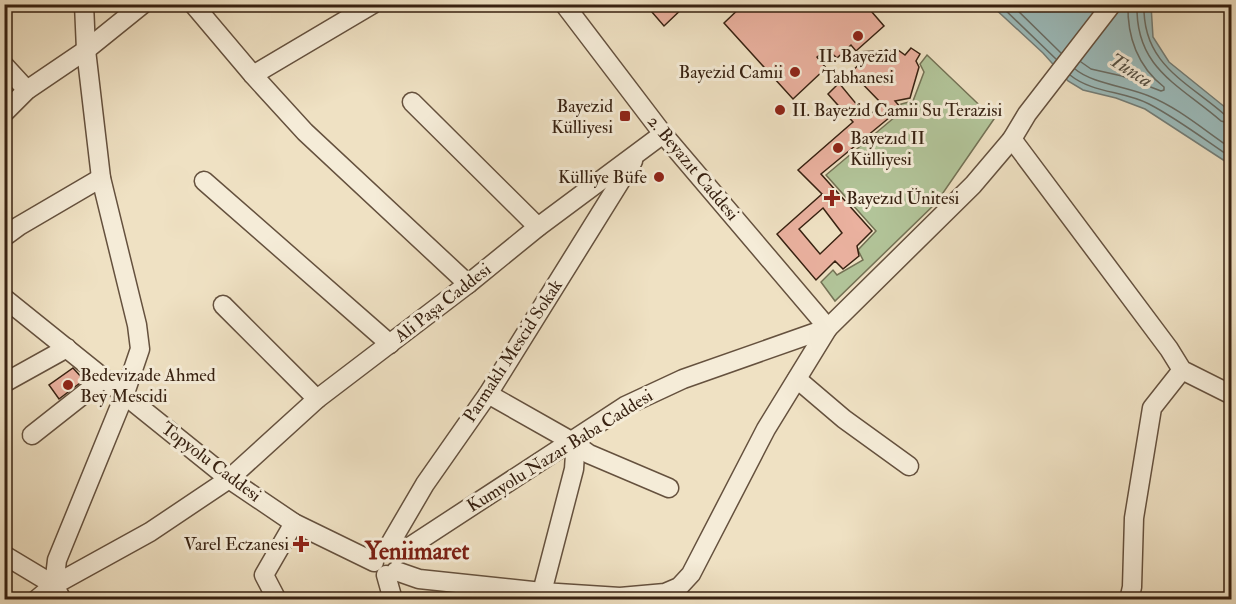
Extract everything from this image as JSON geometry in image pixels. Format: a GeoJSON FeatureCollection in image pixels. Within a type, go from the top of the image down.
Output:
{"type":"FeatureCollection","features":[{"type":"Feature","properties":{"kind":"street"},"geometry":{"type":"LineString","coordinates":[[58,592],[57,560],[124,396],[140,349],[101,178],[86,50],[84,4]]}},
{"type":"Feature","properties":{"kind":"street"},"geometry":{"type":"LineString","coordinates":[[4,113],[27,90],[86,50],[143,4]]}},
{"type":"Feature","properties":{"kind":"street"},"geometry":{"type":"LineString","coordinates":[[193,4],[305,132],[468,284]]}},
{"type":"Feature","properties":{"kind":"street"},"geometry":{"type":"LineString","coordinates":[[253,75],[373,4]]}},
{"type":"Feature","properties":{"kind":"street","name":"2. Beyazıt Caddesi"},"geometry":{"type":"LineString","coordinates":[[564,4],[663,134],[828,328]]}},
{"type":"Feature","properties":{"kind":"street","name":"Kumyolu Nazar Baba Caddesi"},"geometry":{"type":"LineString","coordinates":[[388,562],[625,406],[683,379],[828,328],[973,185],[1012,139],[1027,114],[1112,4]]}},
{"type":"Feature","properties":{"kind":"street"},"geometry":{"type":"LineString","coordinates":[[4,65],[27,90]]}},
{"type":"Feature","properties":{"kind":"street"},"geometry":{"type":"LineString","coordinates":[[412,102],[538,227]]}},
{"type":"Feature","properties":{"kind":"street","name":"Ali Paşa Caddesi"},"geometry":{"type":"LineString","coordinates":[[36,600],[58,592],[230,478],[317,399],[468,284],[538,227],[663,134]]}},
{"type":"Feature","properties":{"kind":"street"},"geometry":{"type":"LineString","coordinates":[[1012,139],[1169,349],[1182,370],[1232,395]]}},
{"type":"Feature","properties":{"kind":"street","name":"Parmaklı Mescid Sokak"},"geometry":{"type":"LineString","coordinates":[[388,562],[425,484],[488,394],[639,152]]}},
{"type":"Feature","properties":{"kind":"street"},"geometry":{"type":"LineString","coordinates":[[4,237],[101,178]]}},
{"type":"Feature","properties":{"kind":"street"},"geometry":{"type":"LineString","coordinates":[[204,181],[390,344]]}},
{"type":"Feature","properties":{"kind":"street","name":"Topyolu Caddesi"},"geometry":{"type":"LineString","coordinates":[[4,298],[124,396],[230,478],[294,523],[388,562],[419,579],[619,598],[664,593],[686,582],[766,429],[828,328]]}},
{"type":"Feature","properties":{"kind":"street"},"geometry":{"type":"LineString","coordinates":[[224,305],[317,399]]}},
{"type":"Feature","properties":{"kind":"street"},"geometry":{"type":"LineString","coordinates":[[4,383],[67,348]]}},
{"type":"Feature","properties":{"kind":"street"},"geometry":{"type":"LineString","coordinates":[[1129,600],[1132,587],[1134,518],[1152,408],[1182,370]]}},
{"type":"Feature","properties":{"kind":"street"},"geometry":{"type":"LineString","coordinates":[[32,435],[103,378]]}},
{"type":"Feature","properties":{"kind":"street"},"geometry":{"type":"LineString","coordinates":[[797,379],[844,419],[909,466]]}},
{"type":"Feature","properties":{"kind":"street"},"geometry":{"type":"LineString","coordinates":[[488,394],[571,441],[589,454],[669,488]]}},
{"type":"Feature","properties":{"kind":"street"},"geometry":{"type":"LineString","coordinates":[[542,592],[574,469],[575,454],[571,441]]}},
{"type":"Feature","properties":{"kind":"street"},"geometry":{"type":"LineString","coordinates":[[277,600],[264,575],[294,523]]}},
{"type":"Feature","properties":{"kind":"street"},"geometry":{"type":"LineString","coordinates":[[4,555],[58,592]]}},
{"type":"Feature","properties":{"kind":"street"},"geometry":{"type":"LineString","coordinates":[[388,562],[393,600]]}},
{"type":"Feature","properties":{"kind":"green space"},"geometry":{"type":"Polygon","coordinates":[[[927,55],[994,119],[936,203],[835,301],[821,282],[833,270],[837,275],[863,260],[858,250],[876,231],[826,175],[902,111],[901,104],[913,101],[924,72],[920,64],[927,55]]]}},
{"type":"Feature","properties":{"kind":"water","name":"Tunca"},"geometry":{"type":"Polygon","coordinates":[[[991,5],[1151,5],[1153,37],[1169,62],[1231,112],[1231,165],[1145,109],[1116,98],[1083,90],[1068,81],[1043,53],[991,5]]]}},
{"type":"Feature","properties":{"kind":"building"},"geometry":{"type":"Polygon","coordinates":[[[645,4],[687,4],[664,26],[645,4]]]}},
{"type":"Feature","properties":{"kind":"building","name":"Bayezid Camii"},"geometry":{"type":"Polygon","coordinates":[[[744,4],[865,4],[884,26],[856,51],[851,45],[837,58],[827,49],[817,57],[826,68],[793,99],[724,23],[744,4]]]}},
{"type":"Feature","properties":{"kind":"building","name":"Bayezıd II Külliyesi"},"geometry":{"type":"Polygon","coordinates":[[[911,48],[920,54],[916,61],[919,67],[910,98],[895,101],[901,108],[821,174],[872,231],[857,246],[859,256],[843,269],[835,261],[816,280],[777,234],[822,194],[798,170],[853,122],[828,94],[839,83],[867,117],[882,104],[851,72],[864,60],[857,52],[898,50],[905,55],[911,48]],[[823,208],[799,229],[820,254],[842,233],[823,208]]]}},
{"type":"Feature","properties":{"kind":"building","name":"Bedevizade Ahmed Bey Mescidi"},"geometry":{"type":"Polygon","coordinates":[[[73,368],[84,380],[59,399],[49,385],[73,368]]]}},
{"type":"Feature","properties":{"kind":"place","name":"II. Bayezid Tabhanesi"},"geometry":{"type":"Point","coordinates":[858,36]}},
{"type":"Feature","properties":{"kind":"place","name":"Bayezid Camii"},"geometry":{"type":"Point","coordinates":[795,72]}},
{"type":"Feature","properties":{"kind":"place","name":"II. Bayezid Camii Su Terazisi"},"geometry":{"type":"Point","coordinates":[780,110]}},
{"type":"Feature","properties":{"kind":"place","name":"Bayezid Külliyesi"},"geometry":{"type":"Point","coordinates":[625,116]}},
{"type":"Feature","properties":{"kind":"place","name":"Bayezıd II Külliyesi"},"geometry":{"type":"Point","coordinates":[838,148]}},
{"type":"Feature","properties":{"kind":"place","name":"Külliye Büfe"},"geometry":{"type":"Point","coordinates":[659,177]}},
{"type":"Feature","properties":{"kind":"place","name":"Bayezıd Ünitesi"},"geometry":{"type":"Point","coordinates":[832,198]}},
{"type":"Feature","properties":{"kind":"place","name":"Bedevizade Ahmed Bey Mescidi"},"geometry":{"type":"Point","coordinates":[68,385]}},
{"type":"Feature","properties":{"kind":"place","name":"Varel Eczanesi"},"geometry":{"type":"Point","coordinates":[301,544]}},
{"type":"Feature","properties":{"kind":"district","name":"Yeniimaret"},"geometry":{"type":"Point","coordinates":[417,551]}}]}
